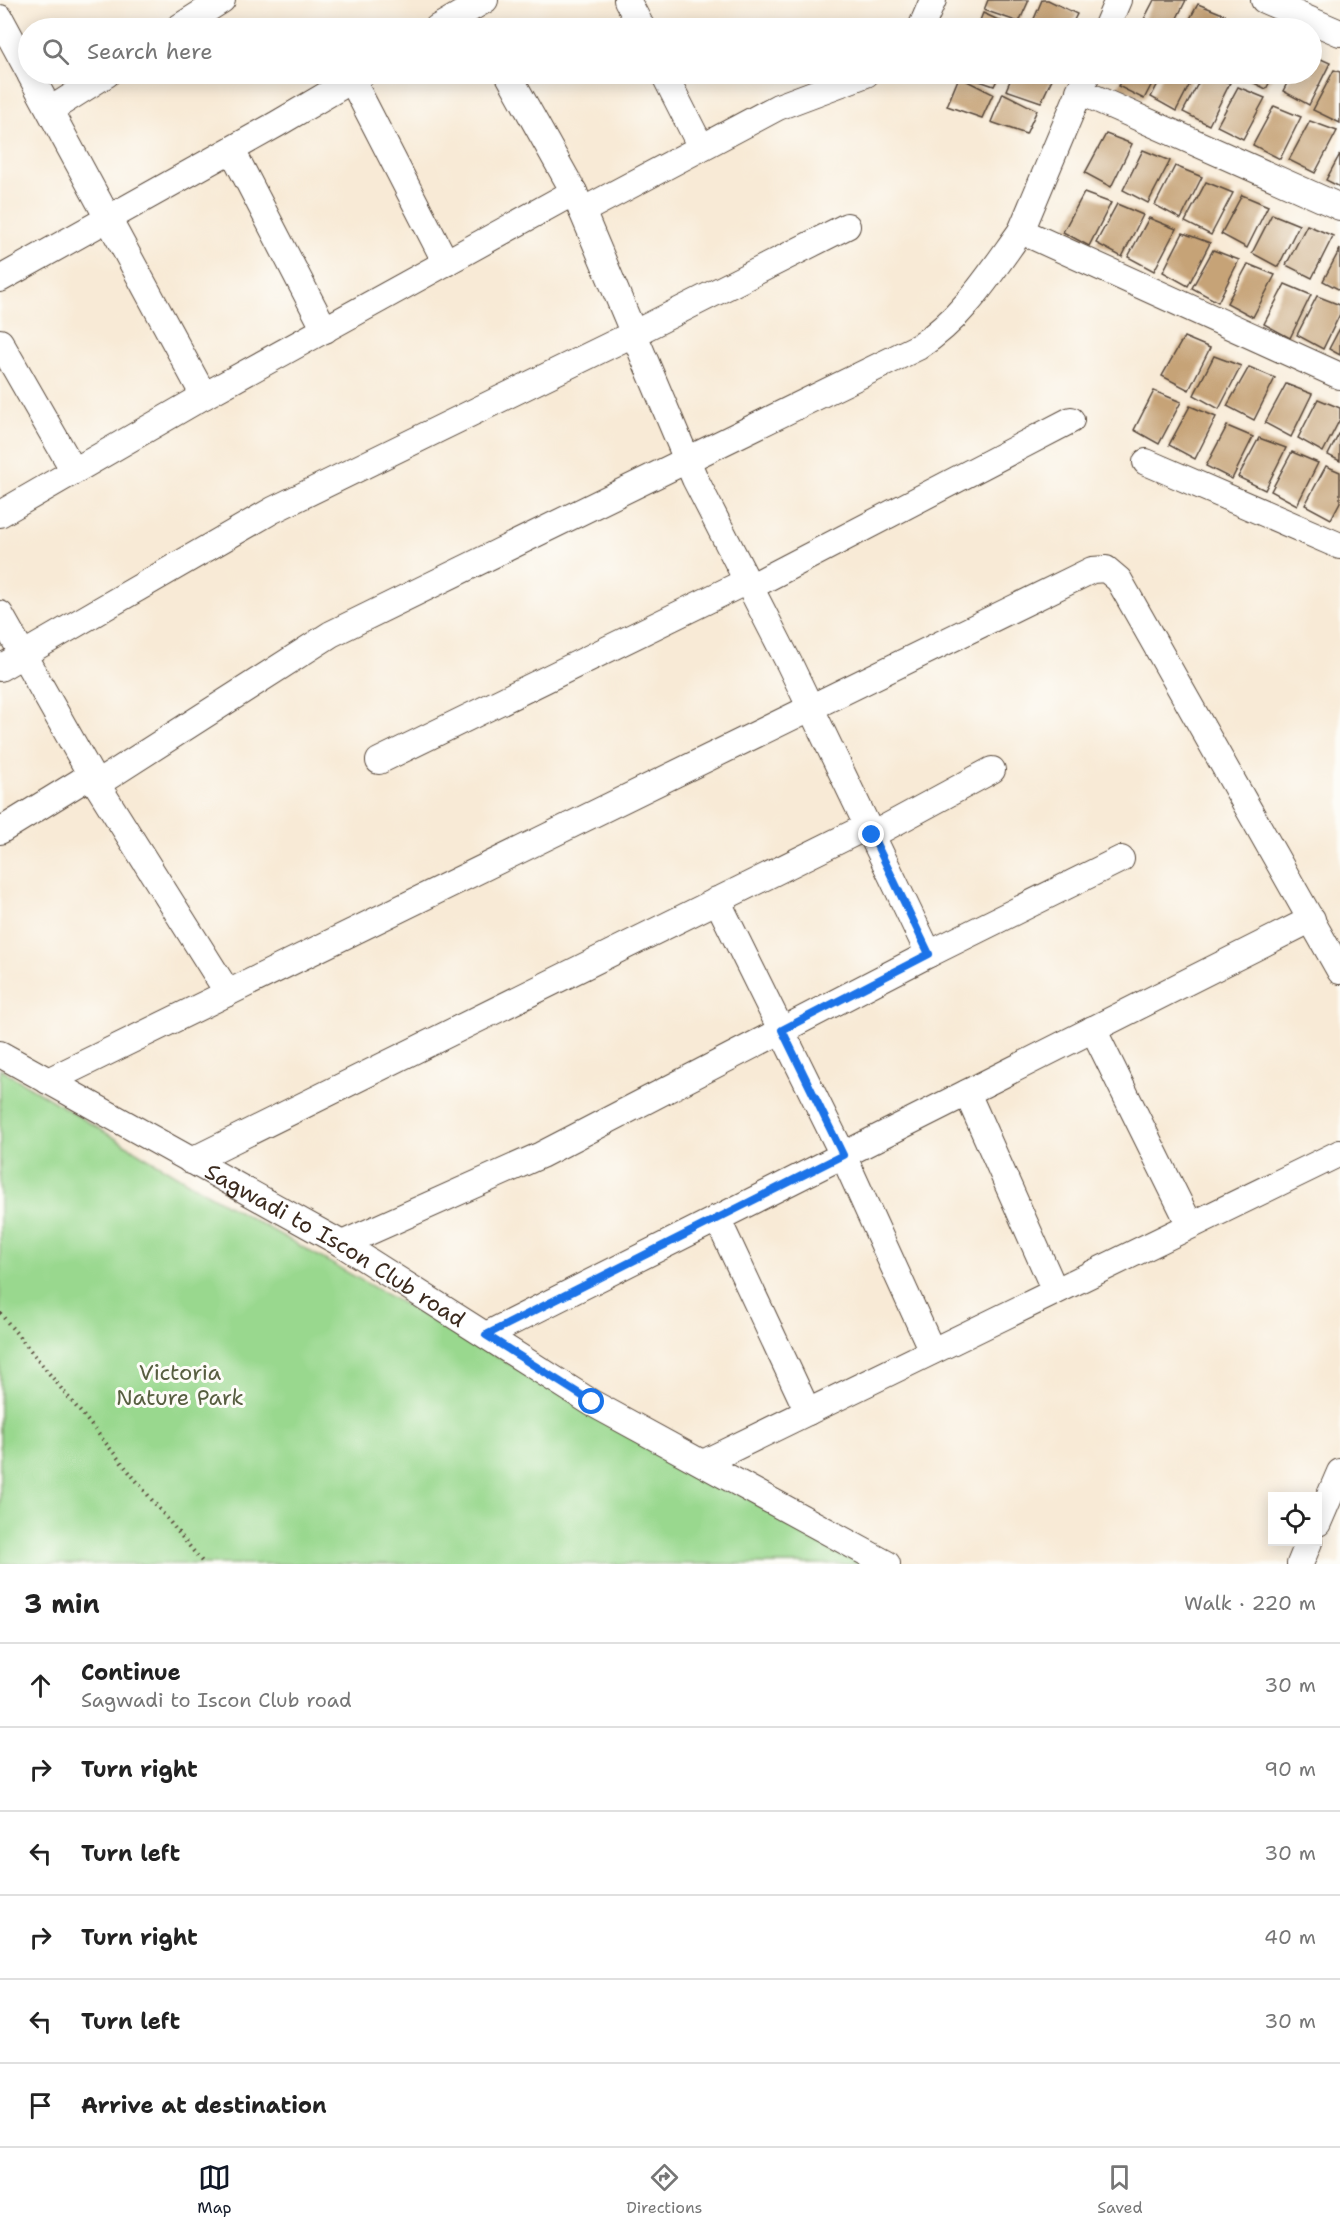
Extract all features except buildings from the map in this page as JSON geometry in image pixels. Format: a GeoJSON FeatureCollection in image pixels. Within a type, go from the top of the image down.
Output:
{"type":"FeatureCollection","features":[{"type":"Feature","properties":{"kind":"street"},"geometry":{"type":"LineString","coordinates":[[194,18],[222,0]]}},
{"type":"Feature","properties":{"kind":"street"},"geometry":{"type":"LineString","coordinates":[[627,0],[637,18]]}},
{"type":"Feature","properties":{"kind":"street"},"geometry":{"type":"LineString","coordinates":[[925,18],[933,0]]}},
{"type":"Feature","properties":{"kind":"street"},"geometry":{"type":"LineString","coordinates":[[1110,18],[1118,0]]}},
{"type":"Feature","properties":{"kind":"street"},"geometry":{"type":"LineString","coordinates":[[1264,0],[1305,18]]}},
{"type":"Feature","properties":{"kind":"street"},"geometry":{"type":"LineString","coordinates":[[464,18],[480,12]]}},
{"type":"Feature","properties":{"kind":"street"},"geometry":{"type":"LineString","coordinates":[[0,18],[18,52]]}},
{"type":"Feature","properties":{"kind":"street"},"geometry":{"type":"LineString","coordinates":[[1322,25],[1340,33]]}},
{"type":"Feature","properties":{"kind":"street"},"geometry":{"type":"LineString","coordinates":[[36,84],[204,396]]}},
{"type":"Feature","properties":{"kind":"street"},"geometry":{"type":"LineString","coordinates":[[50,110],[91,84]]}},
{"type":"Feature","properties":{"kind":"street"},"geometry":{"type":"LineString","coordinates":[[0,279],[232,150],[345,84]]}},
{"type":"Feature","properties":{"kind":"street"},"geometry":{"type":"LineString","coordinates":[[360,84],[446,263]]}},
{"type":"Feature","properties":{"kind":"street"},"geometry":{"type":"LineString","coordinates":[[513,84],[578,202],[687,459],[929,954]]}},
{"type":"Feature","properties":{"kind":"street"},"geometry":{"type":"LineString","coordinates":[[669,84],[701,147]]}},
{"type":"Feature","properties":{"kind":"street"},"geometry":{"type":"LineString","coordinates":[[0,514],[204,396],[446,263],[701,147],[778,108],[840,84]]}},
{"type":"Feature","properties":{"kind":"street"},"geometry":{"type":"LineString","coordinates":[[0,831],[94,780],[331,634],[933,338],[972,300],[1020,231],[1082,84]]}},
{"type":"Feature","properties":{"kind":"street"},"geometry":{"type":"LineString","coordinates":[[1087,84],[1340,207]]}},
{"type":"Feature","properties":{"kind":"street"},"geometry":{"type":"LineString","coordinates":[[232,150],[324,330]]}},
{"type":"Feature","properties":{"kind":"street"},"geometry":{"type":"LineString","coordinates":[[0,668],[273,510],[848,226]]}},
{"type":"Feature","properties":{"kind":"street"},"geometry":{"type":"LineString","coordinates":[[1020,231],[1340,376]]}},
{"type":"Feature","properties":{"kind":"street"},"geometry":{"type":"LineString","coordinates":[[0,342],[74,471]]}},
{"type":"Feature","properties":{"kind":"street"},"geometry":{"type":"LineString","coordinates":[[379,761],[749,584],[1071,420]]}},
{"type":"Feature","properties":{"kind":"street"},"geometry":{"type":"LineString","coordinates":[[1146,462],[1340,546]]}},
{"type":"Feature","properties":{"kind":"street"},"geometry":{"type":"LineString","coordinates":[[48,1081],[1092,570],[1106,569],[1119,580],[1340,970]]}},
{"type":"Feature","properties":{"kind":"street"},"geometry":{"type":"LineString","coordinates":[[0,614],[94,780],[228,993]]}},
{"type":"Feature","properties":{"kind":"street"},"geometry":{"type":"LineString","coordinates":[[191,1161],[717,900],[870,830],[992,770]]}},
{"type":"Feature","properties":{"kind":"street"},"geometry":{"type":"LineString","coordinates":[[342,1244],[541,1155],[929,954],[1121,859]]}},
{"type":"Feature","properties":{"kind":"street"},"geometry":{"type":"LineString","coordinates":[[717,900],[843,1155],[932,1351]]}},
{"type":"Feature","properties":{"kind":"street"},"geometry":{"type":"LineString","coordinates":[[486,1335],[1312,920]]}},
{"type":"Feature","properties":{"kind":"street"},"geometry":{"type":"LineString","coordinates":[[1093,1029],[1190,1225]]}},
{"type":"Feature","properties":{"kind":"street","name":"Sagwadi to Iscon Club road"},"geometry":{"type":"LineString","coordinates":[[0,1054],[342,1244],[592,1402],[887,1564]]}},
{"type":"Feature","properties":{"kind":"street"},"geometry":{"type":"LineString","coordinates":[[967,1093],[1055,1291]]}},
{"type":"Feature","properties":{"kind":"street"},"geometry":{"type":"LineString","coordinates":[[703,1463],[1340,1153]]}},
{"type":"Feature","properties":{"kind":"street"},"geometry":{"type":"LineString","coordinates":[[717,1218],[808,1412]]}},
{"type":"Feature","properties":{"kind":"street"},"geometry":{"type":"LineString","coordinates":[[1322,1512],[1340,1472]]}},
{"type":"Feature","properties":{"kind":"street"},"geometry":{"type":"LineString","coordinates":[[1300,1564],[1308,1546]]}},
{"type":"Feature","properties":{"kind":"path"},"geometry":{"type":"LineString","coordinates":[[0,1313],[204,1564]]}},
{"type":"Feature","properties":{"kind":"green space","name":"Victoria Nature Park"},"geometry":{"type":"Polygon","coordinates":[[[0,1069],[201,1190],[865,1564],[0,1564],[0,1069]]]}},
{"type":"Feature","properties":{"kind":"route"},"geometry":{"type":"LineString","coordinates":[[592,1402],[486,1335],[843,1155],[782,1030],[929,954],[872,835]]}}]}
